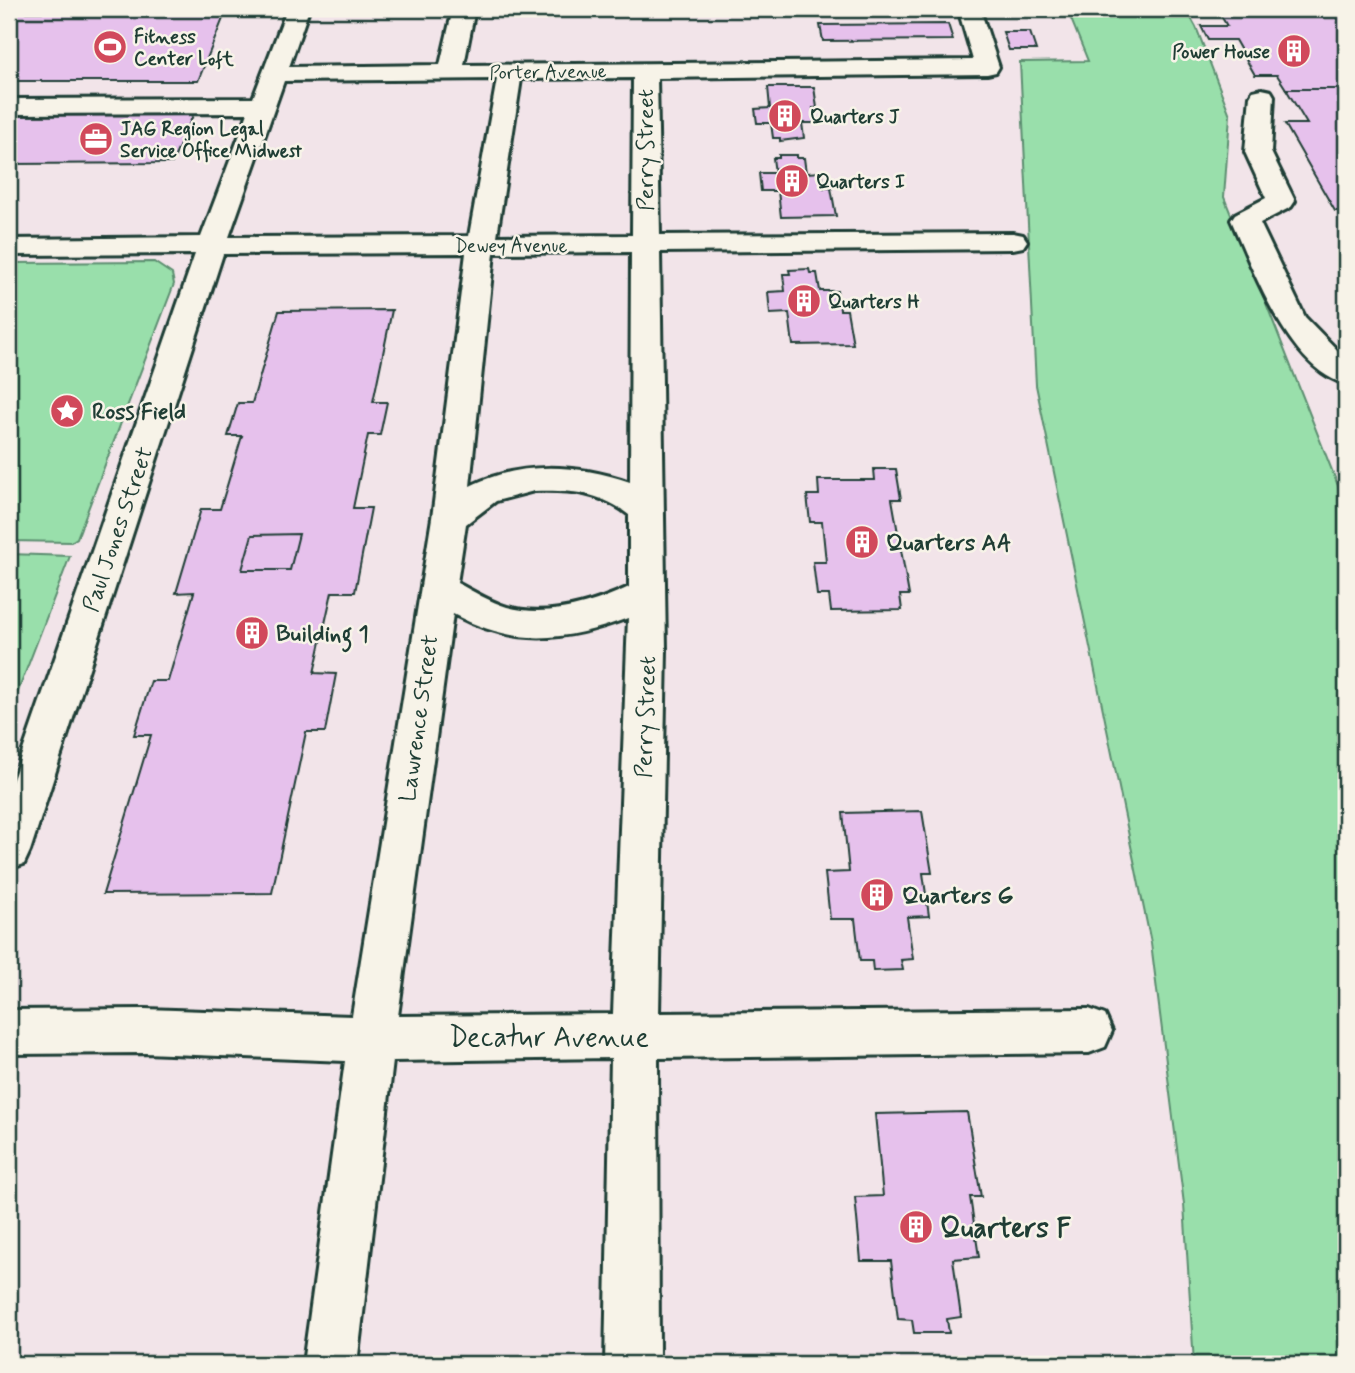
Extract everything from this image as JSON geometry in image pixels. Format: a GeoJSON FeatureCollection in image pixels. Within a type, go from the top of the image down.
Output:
{"type":"FeatureCollection","features":[{"type":"Feature","properties":{"kind":"street","name":"Paul Jones Street"},"geometry":{"type":"LineString","coordinates":[[9,851],[212,246],[298,9]]}},
{"type":"Feature","properties":{"kind":"street"},"geometry":{"type":"LineString","coordinates":[[450,72],[464,9]]}},
{"type":"Feature","properties":{"kind":"street","name":"Porter Avenue"},"geometry":{"type":"LineString","coordinates":[[276,74],[987,67],[969,9]]}},
{"type":"Feature","properties":{"kind":"street","name":"Perry Street"},"geometry":{"type":"LineString","coordinates":[[632,1364],[635,1036],[648,510],[644,244],[645,70]]}},
{"type":"Feature","properties":{"kind":"street","name":"Lawrence Street"},"geometry":{"type":"LineString","coordinates":[[330,1364],[372,1037],[449,519],[481,246],[510,72]]}},
{"type":"Feature","properties":{"kind":"street"},"geometry":{"type":"LineString","coordinates":[[1262,96],[1258,152],[1281,201],[1245,220],[1292,321],[1324,357],[1346,374]]}},
{"type":"Feature","properties":{"kind":"street"},"geometry":{"type":"LineString","coordinates":[[9,106],[264,105]]}},
{"type":"Feature","properties":{"kind":"street","name":"Dewey Avenue"},"geometry":{"type":"LineString","coordinates":[[9,247],[1013,241]]}},
{"type":"Feature","properties":{"kind":"street"},"geometry":{"type":"LineString","coordinates":[[449,519],[484,494],[517,483],[553,479],[590,483],[622,492],[648,510]]}},
{"type":"Feature","properties":{"kind":"street"},"geometry":{"type":"LineString","coordinates":[[437,589],[504,620],[538,625],[581,620],[613,611],[647,594]]}},
{"type":"Feature","properties":{"kind":"street","name":"Decatur Avenue"},"geometry":{"type":"LineString","coordinates":[[9,1032],[145,1031],[319,1039],[1090,1031]]}},
{"type":"Feature","properties":{"kind":"green space"},"geometry":{"type":"Polygon","coordinates":[[[1067,9],[1186,9],[1196,27],[1230,115],[1224,197],[1346,506],[1346,1364],[1194,1364],[1184,1204],[1151,943],[1036,385],[1020,62],[1088,61],[1067,9]]]}},
{"type":"Feature","properties":{"kind":"green space","name":"Ross Field"},"geometry":{"type":"Polygon","coordinates":[[[154,262],[172,274],[174,284],[77,538],[71,542],[9,541],[9,263],[154,262]]]}},
{"type":"Feature","properties":{"kind":"green space"},"geometry":{"type":"Polygon","coordinates":[[[9,554],[70,556],[9,715],[9,554]]]}},
{"type":"Feature","properties":{"kind":"building","name":"Power House"},"geometry":{"type":"Polygon","coordinates":[[[1217,9],[1340,9],[1346,18],[1346,89],[1286,89],[1277,75],[1255,75],[1235,40],[1208,40],[1201,26],[1227,26],[1217,9]]]}},
{"type":"Feature","properties":{"kind":"building","name":"Fitness Center Loft"},"geometry":{"type":"Polygon","coordinates":[[[226,11],[198,81],[9,81],[9,12],[226,11]]]}},
{"type":"Feature","properties":{"kind":"building"},"geometry":{"type":"Polygon","coordinates":[[[948,24],[953,40],[823,41],[820,25],[948,24]]]}},
{"type":"Feature","properties":{"kind":"building"},"geometry":{"type":"Polygon","coordinates":[[[1003,32],[1030,32],[1036,50],[1009,50],[1003,32]]]}},
{"type":"Feature","properties":{"kind":"building","name":"Quarters J"},"geometry":{"type":"Polygon","coordinates":[[[768,87],[814,87],[817,108],[813,108],[815,123],[802,123],[804,138],[780,141],[780,138],[773,138],[771,123],[757,123],[755,109],[770,108],[768,87]]]}},
{"type":"Feature","properties":{"kind":"building"},"geometry":{"type":"Polygon","coordinates":[[[1286,89],[1346,89],[1346,211],[1335,211],[1285,124],[1307,124],[1286,89]]]}},
{"type":"Feature","properties":{"kind":"building","name":"JAG Region Legal Service Office Midwest"},"geometry":{"type":"Polygon","coordinates":[[[194,113],[172,163],[9,164],[9,114],[194,113]]]}},
{"type":"Feature","properties":{"kind":"building","name":"Quarters I"},"geometry":{"type":"Polygon","coordinates":[[[779,155],[797,155],[797,158],[804,158],[806,173],[822,172],[824,188],[831,188],[836,216],[781,217],[778,191],[761,191],[759,173],[775,173],[773,158],[779,158],[779,155]]]}},
{"type":"Feature","properties":{"kind":"building","name":"Quarters H"},"geometry":{"type":"Polygon","coordinates":[[[809,269],[810,273],[817,273],[820,291],[837,291],[840,310],[847,310],[853,344],[793,345],[789,313],[770,314],[768,292],[785,291],[783,274],[790,274],[789,270],[809,269]]]}},
{"type":"Feature","properties":{"kind":"building","name":"Building 1"},"geometry":{"type":"Polygon","coordinates":[[[392,310],[373,402],[387,402],[380,435],[368,435],[353,508],[371,508],[355,592],[332,592],[314,673],[336,674],[325,732],[306,732],[272,893],[103,894],[151,735],[134,735],[151,681],[168,681],[194,592],[176,593],[201,509],[220,509],[242,436],[228,436],[238,403],[252,403],[279,311],[392,310]]]}},
{"type":"Feature","properties":{"kind":"building","name":"Quarters AA"},"geometry":{"type":"Polygon","coordinates":[[[874,469],[896,469],[901,499],[892,499],[909,595],[900,595],[902,610],[831,611],[829,595],[817,595],[813,562],[826,562],[822,522],[810,522],[807,495],[819,495],[818,480],[875,480],[874,469]]]}},
{"type":"Feature","properties":{"kind":"building"},"geometry":{"type":"Polygon","coordinates":[[[299,534],[290,570],[242,570],[252,535],[299,534]]]}},
{"type":"Feature","properties":{"kind":"building","name":"Quarters G"},"geometry":{"type":"Polygon","coordinates":[[[922,811],[932,873],[923,873],[929,916],[907,917],[913,959],[901,960],[903,970],[873,971],[872,961],[860,961],[855,919],[830,919],[825,873],[849,872],[843,813],[922,811]]]}},
{"type":"Feature","properties":{"kind":"building","name":"Quarters F"},"geometry":{"type":"Polygon","coordinates":[[[967,1112],[981,1197],[970,1197],[979,1257],[953,1259],[961,1317],[947,1319],[949,1333],[914,1333],[912,1320],[898,1319],[891,1261],[861,1261],[855,1197],[883,1196],[875,1114],[967,1112]]]}},
{"type":"Feature","properties":{"kind":"place","name":"Fitness Center Loft"},"geometry":{"type":"Point","coordinates":[110,47]}},
{"type":"Feature","properties":{"kind":"place","name":"Power House"},"geometry":{"type":"Point","coordinates":[1294,51]}},
{"type":"Feature","properties":{"kind":"place","name":"Quarters J"},"geometry":{"type":"Point","coordinates":[785,116]}},
{"type":"Feature","properties":{"kind":"place","name":"JAG Region Legal Service Office Midwest"},"geometry":{"type":"Point","coordinates":[96,139]}},
{"type":"Feature","properties":{"kind":"place","name":"Quarters I"},"geometry":{"type":"Point","coordinates":[792,181]}},
{"type":"Feature","properties":{"kind":"place","name":"Quarters H"},"geometry":{"type":"Point","coordinates":[804,301]}},
{"type":"Feature","properties":{"kind":"place","name":"Ross Field"},"geometry":{"type":"Point","coordinates":[67,411]}},
{"type":"Feature","properties":{"kind":"place","name":"Quarters AA"},"geometry":{"type":"Point","coordinates":[862,542]}},
{"type":"Feature","properties":{"kind":"place","name":"Building 1"},"geometry":{"type":"Point","coordinates":[252,633]}},
{"type":"Feature","properties":{"kind":"place","name":"Quarters G"},"geometry":{"type":"Point","coordinates":[877,895]}},
{"type":"Feature","properties":{"kind":"place","name":"Quarters F"},"geometry":{"type":"Point","coordinates":[916,1227]}}]}
